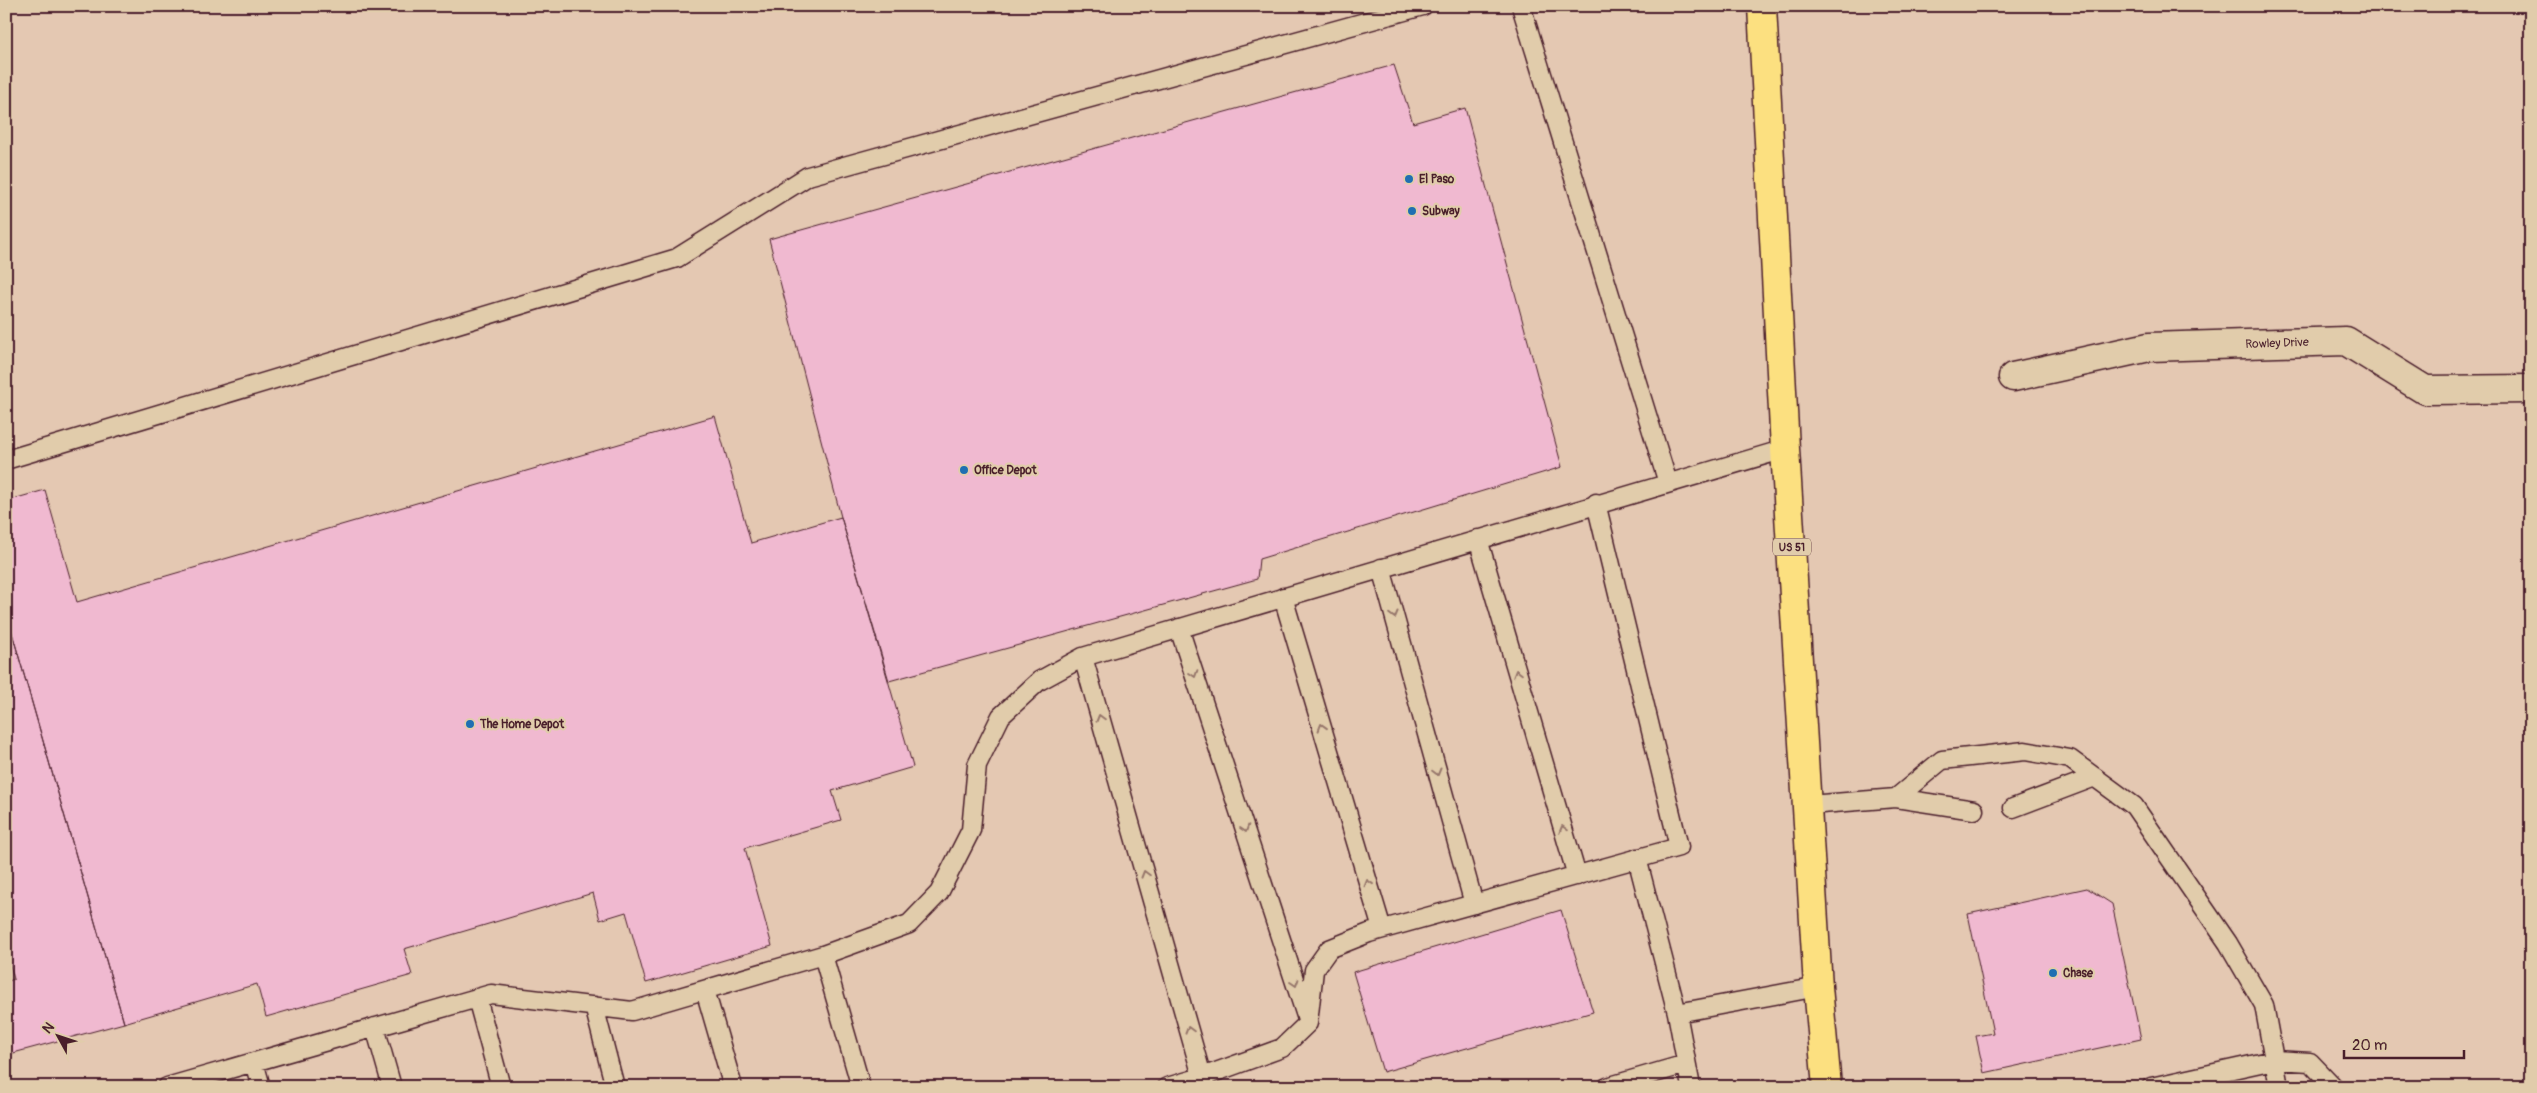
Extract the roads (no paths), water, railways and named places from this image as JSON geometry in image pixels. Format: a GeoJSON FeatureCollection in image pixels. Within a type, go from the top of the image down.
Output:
{"type":"FeatureCollection","features":[{"type":"Feature","properties":{"kind":"highway","name":"US 51"},"geometry":{"type":"LineString","coordinates":[[1762,6],[1785,449],[1809,804],[1818,987],[1827,1087]]}},
{"type":"Feature","properties":{"kind":"street","name":"Rowley Drive"},"geometry":{"type":"LineString","coordinates":[[2013,377],[2148,347],[2346,341],[2426,390],[2531,389]]}},
{"type":"Feature","properties":{"kind":"lane"},"geometry":{"type":"LineString","coordinates":[[6,460],[676,258],[808,176],[1424,6]]}},
{"type":"Feature","properties":{"kind":"lane"},"geometry":{"type":"LineString","coordinates":[[1522,6],[1668,483]]}},
{"type":"Feature","properties":{"kind":"lane"},"geometry":{"type":"LineString","coordinates":[[167,1087],[491,994],[632,1011],[823,955],[909,924],[939,893],[971,830],[977,765],[1001,716],[1038,681],[1083,657],[1596,503],[1785,449]]}},
{"type":"Feature","properties":{"kind":"lane"},"geometry":{"type":"LineString","coordinates":[[1167,1087],[1203,1082],[1282,1048],[1308,1023],[1313,999],[1314,970],[1329,949],[1382,930],[1680,847],[1596,503]]}},
{"type":"Feature","properties":{"kind":"lane"},"geometry":{"type":"LineString","coordinates":[[1478,539],[1577,876]]}},
{"type":"Feature","properties":{"kind":"lane"},"geometry":{"type":"LineString","coordinates":[[1381,568],[1474,904]]}},
{"type":"Feature","properties":{"kind":"lane"},"geometry":{"type":"LineString","coordinates":[[1283,597],[1382,930]]}},
{"type":"Feature","properties":{"kind":"lane"},"geometry":{"type":"LineString","coordinates":[[1179,628],[1308,1023]]}},
{"type":"Feature","properties":{"kind":"lane"},"geometry":{"type":"LineString","coordinates":[[1083,657],[1203,1082]]}},
{"type":"Feature","properties":{"kind":"lane"},"geometry":{"type":"LineString","coordinates":[[1896,798],[1942,760],[2025,751],[2070,759],[2134,806],[2228,943],[2264,1005],[2279,1087]]}},
{"type":"Feature","properties":{"kind":"lane"},"geometry":{"type":"LineString","coordinates":[[2013,808],[2095,777]]}},
{"type":"Feature","properties":{"kind":"lane"},"geometry":{"type":"LineString","coordinates":[[1809,804],[1896,798],[1974,810]]}},
{"type":"Feature","properties":{"kind":"lane"},"geometry":{"type":"LineString","coordinates":[[1637,858],[1677,1013],[1691,1087]]}},
{"type":"Feature","properties":{"kind":"lane"},"geometry":{"type":"LineString","coordinates":[[823,955],[861,1087]]}},
{"type":"Feature","properties":{"kind":"lane"},"geometry":{"type":"LineString","coordinates":[[1677,1013],[1818,987]]}},
{"type":"Feature","properties":{"kind":"lane"},"geometry":{"type":"LineString","coordinates":[[705,990],[733,1087]]}},
{"type":"Feature","properties":{"kind":"lane"},"geometry":{"type":"LineString","coordinates":[[477,998],[501,1087]]}},
{"type":"Feature","properties":{"kind":"lane"},"geometry":{"type":"LineString","coordinates":[[594,1006],[616,1087]]}},
{"type":"Feature","properties":{"kind":"lane"},"geometry":{"type":"LineString","coordinates":[[375,1027],[392,1087]]}},
{"type":"Feature","properties":{"kind":"lane"},"geometry":{"type":"LineString","coordinates":[[2151,1087],[2274,1060],[2310,1062],[2334,1087]]}},
{"type":"Feature","properties":{"kind":"lane"},"geometry":{"type":"LineString","coordinates":[[254,1062],[261,1087]]}},
{"type":"Feature","properties":{"kind":"lane"},"geometry":{"type":"LineString","coordinates":[[1608,1087],[1686,1064]]}},
{"type":"Feature","properties":{"kind":"place","name":"El Paso"},"geometry":{"type":"Point","coordinates":[1409,179]}},
{"type":"Feature","properties":{"kind":"place","name":"Subway"},"geometry":{"type":"Point","coordinates":[1412,211]}},
{"type":"Feature","properties":{"kind":"place","name":"Office Depot"},"geometry":{"type":"Point","coordinates":[964,470]}},
{"type":"Feature","properties":{"kind":"place","name":"The Home Depot"},"geometry":{"type":"Point","coordinates":[470,724]}},
{"type":"Feature","properties":{"kind":"place","name":"Chase"},"geometry":{"type":"Point","coordinates":[2053,973]}}]}
